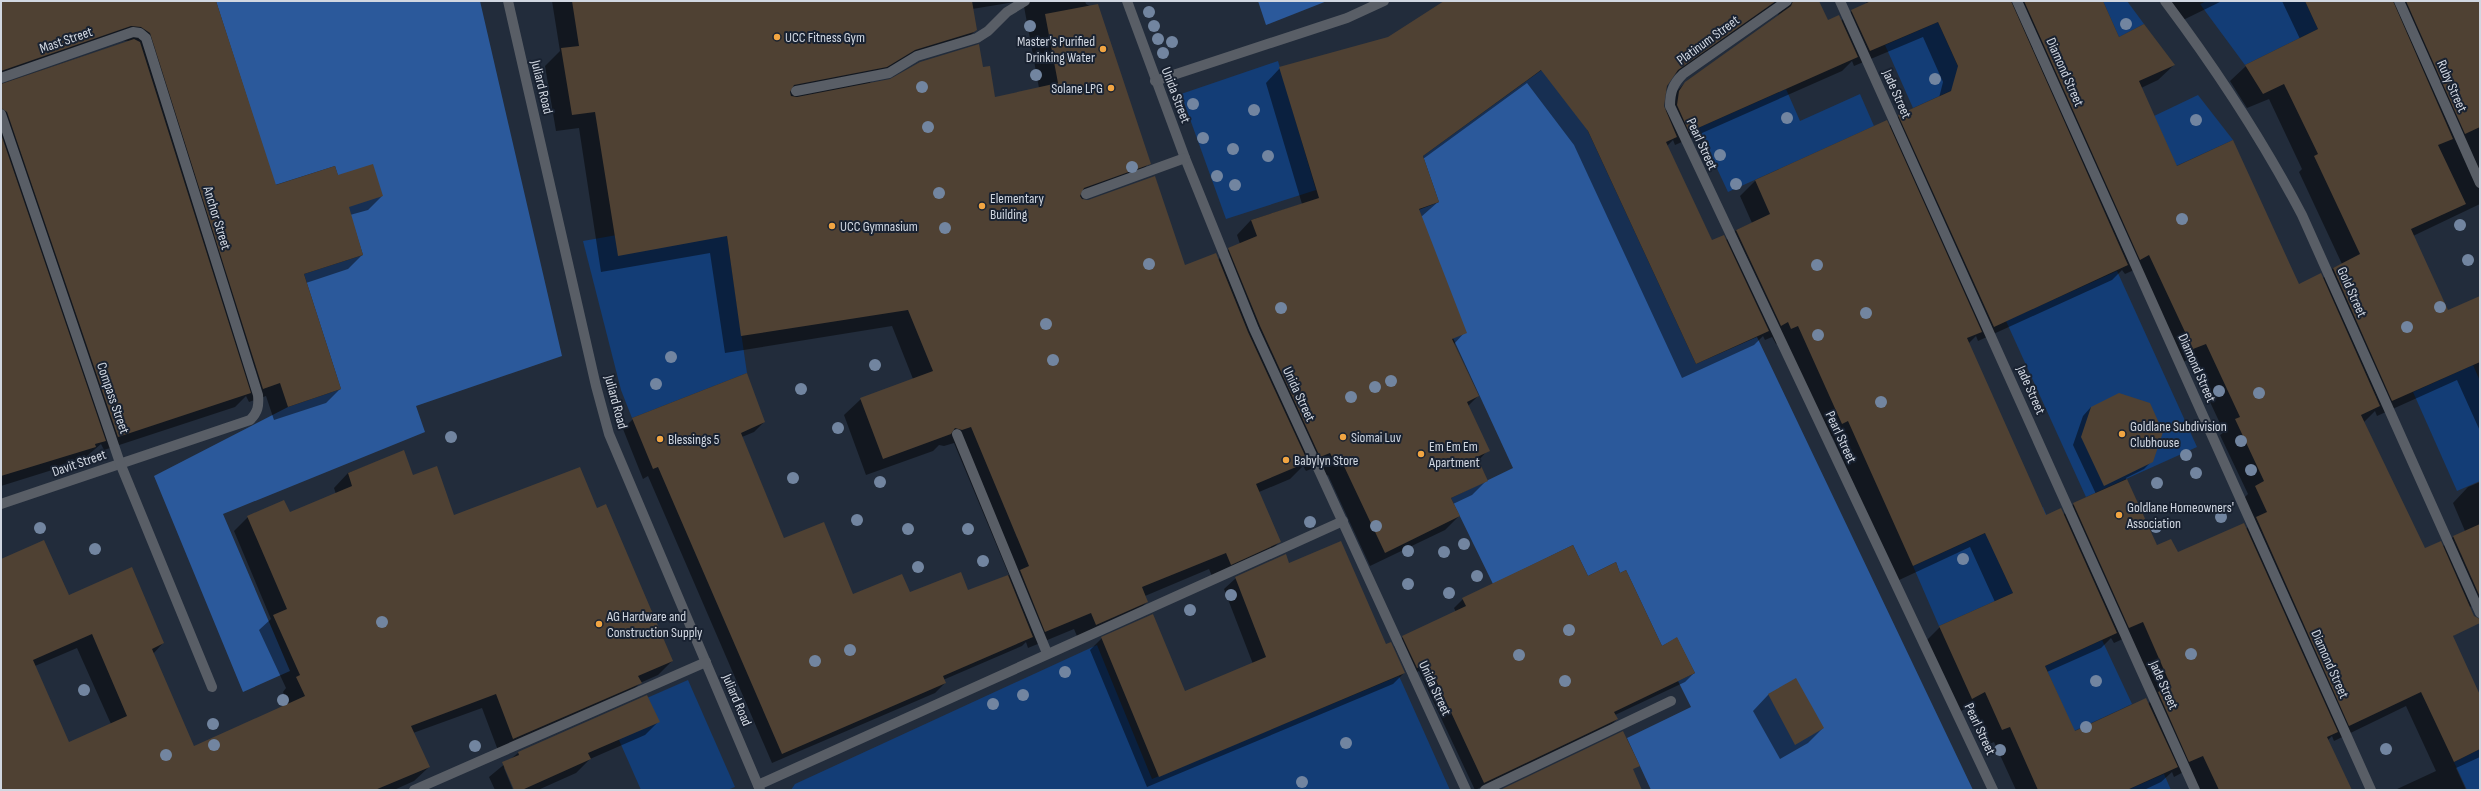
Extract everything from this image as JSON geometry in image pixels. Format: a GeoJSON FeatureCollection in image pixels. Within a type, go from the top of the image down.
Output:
{"type":"FeatureCollection","features":[{"type":"Feature","properties":{"kind":"street","name":"Juliard Road"},"geometry":{"type":"LineString","coordinates":[[508,1],[609,434],[759,787]]}},
{"type":"Feature","properties":{"kind":"street"},"geometry":{"type":"LineString","coordinates":[[796,91],[845,83],[889,73],[917,56],[977,38],[1007,12],[1025,1]]}},
{"type":"Feature","properties":{"kind":"street","name":"Unida Street"},"geometry":{"type":"LineString","coordinates":[[1127,1],[1155,81],[1254,329],[1466,790]]}},
{"type":"Feature","properties":{"kind":"street"},"geometry":{"type":"LineString","coordinates":[[1155,81],[1347,18],[1384,1]]}},
{"type":"Feature","properties":{"kind":"street","name":"Platinum Street"},"geometry":{"type":"LineString","coordinates":[[1670,94],[1674,83],[1683,74],[1788,1]]}},
{"type":"Feature","properties":{"kind":"street","name":"Jade Street"},"geometry":{"type":"LineString","coordinates":[[1840,1],[2196,790]]}},
{"type":"Feature","properties":{"kind":"street","name":"Diamond Street"},"geometry":{"type":"LineString","coordinates":[[2017,1],[2371,790]]}},
{"type":"Feature","properties":{"kind":"street","name":"Gold Street"},"geometry":{"type":"LineString","coordinates":[[2164,1],[2233,95],[2282,177],[2305,222],[2480,612]]}},
{"type":"Feature","properties":{"kind":"street","name":"Ruby Street"},"geometry":{"type":"LineString","coordinates":[[2398,1],[2480,183]]}},
{"type":"Feature","properties":{"kind":"street","name":"Mast Street"},"geometry":{"type":"LineString","coordinates":[[1,78],[133,32],[140,33]]}},
{"type":"Feature","properties":{"kind":"street","name":"Anchor Street"},"geometry":{"type":"LineString","coordinates":[[140,33],[149,46],[258,395],[259,405],[256,414]]}},
{"type":"Feature","properties":{"kind":"street","name":"Pearl Street"},"geometry":{"type":"LineString","coordinates":[[1670,94],[1674,117],[1993,790]]}},
{"type":"Feature","properties":{"kind":"street","name":"Compass Street"},"geometry":{"type":"LineString","coordinates":[[1,114],[120,463],[212,687]]}},
{"type":"Feature","properties":{"kind":"street"},"geometry":{"type":"LineString","coordinates":[[1086,194],[1185,158]]}},
{"type":"Feature","properties":{"kind":"street","name":"Davit Street"},"geometry":{"type":"LineString","coordinates":[[1,504],[250,420],[256,414]]}},
{"type":"Feature","properties":{"kind":"street"},"geometry":{"type":"LineString","coordinates":[[956,434],[1047,653]]}},
{"type":"Feature","properties":{"kind":"street"},"geometry":{"type":"LineString","coordinates":[[759,787],[1047,653],[1343,521]]}},
{"type":"Feature","properties":{"kind":"street"},"geometry":{"type":"LineString","coordinates":[[414,790],[706,662]]}},
{"type":"Feature","properties":{"kind":"street"},"geometry":{"type":"LineString","coordinates":[[1485,790],[1671,701]]}},
{"type":"Feature","properties":{"kind":"shaded area"},"geometry":{"type":"Polygon","coordinates":[[[216,1],[480,1],[562,356],[416,406],[425,432],[223,514],[290,671],[243,692],[154,476],[288,407],[341,389],[304,274],[363,255],[335,166],[275,185],[216,1]]]}},
{"type":"Feature","properties":{"kind":"shaded area"},"geometry":{"type":"Polygon","coordinates":[[[1258,1],[1327,1],[1266,25],[1258,1]]]}},
{"type":"Feature","properties":{"kind":"shaded area"},"geometry":{"type":"Polygon","coordinates":[[[2103,1],[2127,1],[2144,24],[2119,37],[2103,1]]]}},
{"type":"Feature","properties":{"kind":"shaded area"},"geometry":{"type":"Polygon","coordinates":[[[2207,1],[2305,1],[2318,29],[2245,65],[2200,4],[2207,1]]]}},
{"type":"Feature","properties":{"kind":"shaded area"},"geometry":{"type":"Polygon","coordinates":[[[1938,22],[1966,84],[1913,108],[1885,45],[1938,22]]]}},
{"type":"Feature","properties":{"kind":"shaded area"},"geometry":{"type":"Polygon","coordinates":[[[1278,61],[1316,190],[1226,219],[1181,94],[1278,61]]]}},
{"type":"Feature","properties":{"kind":"shaded area"},"geometry":{"type":"Polygon","coordinates":[[[1543,69],[1587,129],[1696,364],[1757,337],[1973,790],[1651,790],[1627,738],[1691,707],[1678,681],[1695,673],[1677,638],[1662,646],[1626,570],[1620,573],[1616,562],[1588,576],[1573,545],[1493,584],[1451,498],[1513,468],[1453,338],[1416,211],[1439,202],[1423,156],[1543,69]]]}},
{"type":"Feature","properties":{"kind":"shaded area"},"geometry":{"type":"Polygon","coordinates":[[[1786,89],[1800,121],[1860,94],[1874,126],[1728,192],[1698,128],[1786,89]]]}},
{"type":"Feature","properties":{"kind":"shaded area"},"geometry":{"type":"Polygon","coordinates":[[[2198,95],[2233,140],[2176,166],[2154,116],[2198,95]]]}},
{"type":"Feature","properties":{"kind":"shaded area"},"geometry":{"type":"Polygon","coordinates":[[[724,216],[747,373],[632,418],[621,390],[583,241],[724,216]]]}},
{"type":"Feature","properties":{"kind":"shaded area"},"geometry":{"type":"Polygon","coordinates":[[[2117,271],[2197,447],[2086,497],[2006,321],[2117,271]]]}},
{"type":"Feature","properties":{"kind":"shaded area"},"geometry":{"type":"Polygon","coordinates":[[[2473,365],[2480,381],[2480,481],[2457,491],[2413,392],[2473,365]]]}},
{"type":"Feature","properties":{"kind":"shaded area"},"geometry":{"type":"Polygon","coordinates":[[[2043,507],[2056,537],[1999,563],[2013,593],[1939,626],[1913,566],[2043,507]]]}},
{"type":"Feature","properties":{"kind":"shaded area"},"geometry":{"type":"Polygon","coordinates":[[[2102,640],[2132,704],[2074,731],[2045,666],[2102,640]]]}},
{"type":"Feature","properties":{"kind":"shaded area"},"geometry":{"type":"Polygon","coordinates":[[[1097,645],[1152,779],[1399,676],[1450,790],[791,790],[795,784],[1097,645]]]}},
{"type":"Feature","properties":{"kind":"shaded area"},"geometry":{"type":"Polygon","coordinates":[[[688,680],[735,787],[727,790],[641,790],[608,715],[688,680]]]}},
{"type":"Feature","properties":{"kind":"shaded area"},"geometry":{"type":"Polygon","coordinates":[[[2480,749],[2480,790],[2467,790],[2454,762],[2480,749]]]}},
{"type":"Feature","properties":{"kind":"shaded area"},"geometry":{"type":"Polygon","coordinates":[[[2164,774],[2171,790],[2127,790],[2164,774]]]}},
{"type":"Feature","properties":{"kind":"building"},"geometry":{"type":"Polygon","coordinates":[[[1,1],[216,1],[276,185],[335,166],[338,175],[373,164],[383,196],[349,207],[363,255],[304,274],[341,389],[288,407],[280,383],[263,389],[150,33],[141,27],[131,26],[1,71],[1,1]]]}},
{"type":"Feature","properties":{"kind":"building"},"geometry":{"type":"Polygon","coordinates":[[[572,1],[972,1],[977,30],[974,32],[915,50],[887,67],[794,85],[790,92],[791,96],[797,97],[890,79],[920,62],[979,44],[983,67],[990,66],[995,97],[1058,83],[1045,14],[1098,4],[1151,164],[1084,188],[1080,196],[1082,199],[1088,200],[1155,176],[1185,265],[1216,253],[1248,332],[1308,462],[1256,484],[1281,542],[1231,565],[1226,553],[1142,587],[1148,602],[1096,625],[1091,613],[1045,632],[1020,570],[1029,566],[971,427],[962,430],[955,428],[951,434],[883,459],[860,398],[933,371],[908,310],[741,336],[727,236],[618,256],[595,112],[572,115],[561,48],[579,46],[572,1]]]}},
{"type":"Feature","properties":{"kind":"building"},"geometry":{"type":"Polygon","coordinates":[[[1444,1],[1776,1],[1678,70],[1667,86],[1664,106],[1677,137],[1666,142],[1712,240],[1724,235],[1769,331],[1696,364],[1588,131],[1541,70],[1423,156],[1439,202],[1419,209],[1467,333],[1452,339],[1479,396],[1467,402],[1490,451],[1477,457],[1488,481],[1451,498],[1460,516],[1385,553],[1342,462],[1336,464],[1330,453],[1320,457],[1260,326],[1228,248],[1257,236],[1251,220],[1319,198],[1279,67],[1388,37],[1444,1]]]}},
{"type":"Feature","properties":{"kind":"building"},"geometry":{"type":"Polygon","coordinates":[[[1793,1],[1819,1],[1828,20],[1839,15],[1858,57],[1689,132],[1677,105],[1679,91],[1685,82],[1791,6],[1793,1]]]}},
{"type":"Feature","properties":{"kind":"building"},"geometry":{"type":"Polygon","coordinates":[[[1871,1],[2011,1],[2128,265],[1994,327],[1898,115],[1951,91],[1958,66],[1938,22],[1870,51],[1851,10],[1871,1]]]}},
{"type":"Feature","properties":{"kind":"building"},"geometry":{"type":"Polygon","coordinates":[[[2024,1],[2103,1],[2119,37],[2144,24],[2175,65],[2139,81],[2177,166],[2233,140],[2299,284],[2321,273],[2380,406],[2361,415],[2425,548],[2441,541],[2474,616],[2480,619],[2480,623],[2453,636],[2480,695],[2480,749],[2454,762],[2421,692],[2349,726],[2256,517],[2267,512],[2255,486],[2264,481],[2235,419],[2240,417],[2206,344],[2193,349],[2149,255],[2140,260],[2024,1]]]}},
{"type":"Feature","properties":{"kind":"building"},"geometry":{"type":"Polygon","coordinates":[[[2305,1],[2393,1],[2453,139],[2438,145],[2466,204],[2411,229],[2448,310],[2480,296],[2480,362],[2392,401],[2333,268],[2360,254],[2314,156],[2318,154],[2284,84],[2263,94],[2245,65],[2318,29],[2305,1]]]}},
{"type":"Feature","properties":{"kind":"building"},"geometry":{"type":"Polygon","coordinates":[[[2406,1],[2480,1],[2480,127],[2465,134],[2406,1]]]}},
{"type":"Feature","properties":{"kind":"building"},"geometry":{"type":"Polygon","coordinates":[[[134,39],[140,42],[251,393],[118,437],[7,112],[1,108],[1,84],[134,39]]]}},
{"type":"Feature","properties":{"kind":"building"},"geometry":{"type":"Polygon","coordinates":[[[1887,120],[1982,332],[1967,338],[2046,515],[2061,508],[2117,633],[2045,666],[2075,731],[2146,698],[2178,767],[2127,790],[2038,790],[2010,727],[2002,730],[1985,692],[1972,699],[1939,626],[2013,593],[1985,533],[1913,566],[1848,421],[1842,424],[1798,326],[1791,329],[1788,322],[1781,326],[1736,230],[1770,214],[1755,180],[1887,120]]]}},
{"type":"Feature","properties":{"kind":"building"},"geometry":{"type":"Polygon","coordinates":[[[1,134],[106,441],[95,444],[96,447],[1,476],[1,134]]]}},
{"type":"Feature","properties":{"kind":"building"},"geometry":{"type":"Polygon","coordinates":[[[747,373],[765,422],[741,433],[784,538],[824,522],[853,594],[902,574],[910,592],[961,572],[968,590],[1008,575],[1033,637],[943,676],[946,683],[782,754],[658,467],[653,469],[632,418],[747,373]]]}},
{"type":"Feature","properties":{"kind":"building","name":"Goldlane Subdivision Clubhouse"},"geometry":{"type":"Polygon","coordinates":[[[2119,393],[2150,403],[2163,432],[2153,462],[2104,486],[2081,437],[2091,407],[2119,393]]]}},
{"type":"Feature","properties":{"kind":"building"},"geometry":{"type":"Polygon","coordinates":[[[404,450],[413,475],[437,466],[454,515],[580,467],[597,508],[606,504],[673,661],[638,676],[642,683],[513,739],[496,694],[411,726],[430,767],[375,790],[1,790],[1,559],[44,540],[69,595],[132,567],[164,643],[152,649],[194,746],[305,696],[296,677],[300,675],[273,615],[287,609],[247,516],[284,500],[290,512],[352,486],[348,473],[404,450]],[[92,634],[33,660],[69,742],[127,716],[92,634]]]}},
{"type":"Feature","properties":{"kind":"building"},"geometry":{"type":"Polygon","coordinates":[[[2127,479],[2157,545],[2171,539],[2178,552],[2244,523],[2338,732],[2327,737],[2352,790],[2219,790],[2203,756],[2189,762],[2158,692],[2171,686],[2143,622],[2129,628],[2073,503],[2127,479]]]}},
{"type":"Feature","properties":{"kind":"building"},"geometry":{"type":"Polygon","coordinates":[[[2480,524],[2480,597],[2453,536],[2480,524]]]}},
{"type":"Feature","properties":{"kind":"building"},"geometry":{"type":"Polygon","coordinates":[[[1341,541],[1386,644],[1391,642],[1405,673],[1159,777],[1101,637],[1153,614],[1185,691],[1266,657],[1235,577],[1286,554],[1289,563],[1341,541]]]}},
{"type":"Feature","properties":{"kind":"building"},"geometry":{"type":"Polygon","coordinates":[[[1573,545],[1588,576],[1616,562],[1620,573],[1626,570],[1662,646],[1677,637],[1695,673],[1614,712],[1618,719],[1484,783],[1428,663],[1417,668],[1402,636],[1466,606],[1462,598],[1573,545]]]}},
{"type":"Feature","properties":{"kind":"building"},"geometry":{"type":"Polygon","coordinates":[[[1796,678],[1824,728],[1795,745],[1768,694],[1796,678]]]}},
{"type":"Feature","properties":{"kind":"building"},"geometry":{"type":"Polygon","coordinates":[[[647,695],[660,722],[588,753],[591,759],[522,790],[514,790],[502,762],[519,755],[518,752],[647,695]]]}},
{"type":"Feature","properties":{"kind":"building"},"geometry":{"type":"Polygon","coordinates":[[[1623,731],[1640,766],[1633,769],[1642,790],[1500,790],[1623,731]]]}},
{"type":"Feature","properties":{"kind":"place","name":"UCC Fitness Gym"},"geometry":{"type":"Point","coordinates":[777,37]}},
{"type":"Feature","properties":{"kind":"place","name":"Master's Purified Drinking Water"},"geometry":{"type":"Point","coordinates":[1103,49]}},
{"type":"Feature","properties":{"kind":"place","name":"Solane LPG"},"geometry":{"type":"Point","coordinates":[1111,88]}},
{"type":"Feature","properties":{"kind":"place","name":"Elementary Building"},"geometry":{"type":"Point","coordinates":[982,206]}},
{"type":"Feature","properties":{"kind":"place","name":"UCC Gymnasium"},"geometry":{"type":"Point","coordinates":[832,226]}},
{"type":"Feature","properties":{"kind":"place","name":"Goldlane Subdivision Clubhouse"},"geometry":{"type":"Point","coordinates":[2122,434]}},
{"type":"Feature","properties":{"kind":"place","name":"Siomai Luv"},"geometry":{"type":"Point","coordinates":[1343,437]}},
{"type":"Feature","properties":{"kind":"place","name":"Blessings 5"},"geometry":{"type":"Point","coordinates":[660,439]}},
{"type":"Feature","properties":{"kind":"place","name":"Em Em Em Apartment"},"geometry":{"type":"Point","coordinates":[1421,454]}},
{"type":"Feature","properties":{"kind":"place","name":"Babylyn Store"},"geometry":{"type":"Point","coordinates":[1286,460]}},
{"type":"Feature","properties":{"kind":"place","name":"Goldlane Homeowners' Association"},"geometry":{"type":"Point","coordinates":[2119,515]}},
{"type":"Feature","properties":{"kind":"place","name":"AG Hardware and Construction Supply"},"geometry":{"type":"Point","coordinates":[599,624]}}]}
